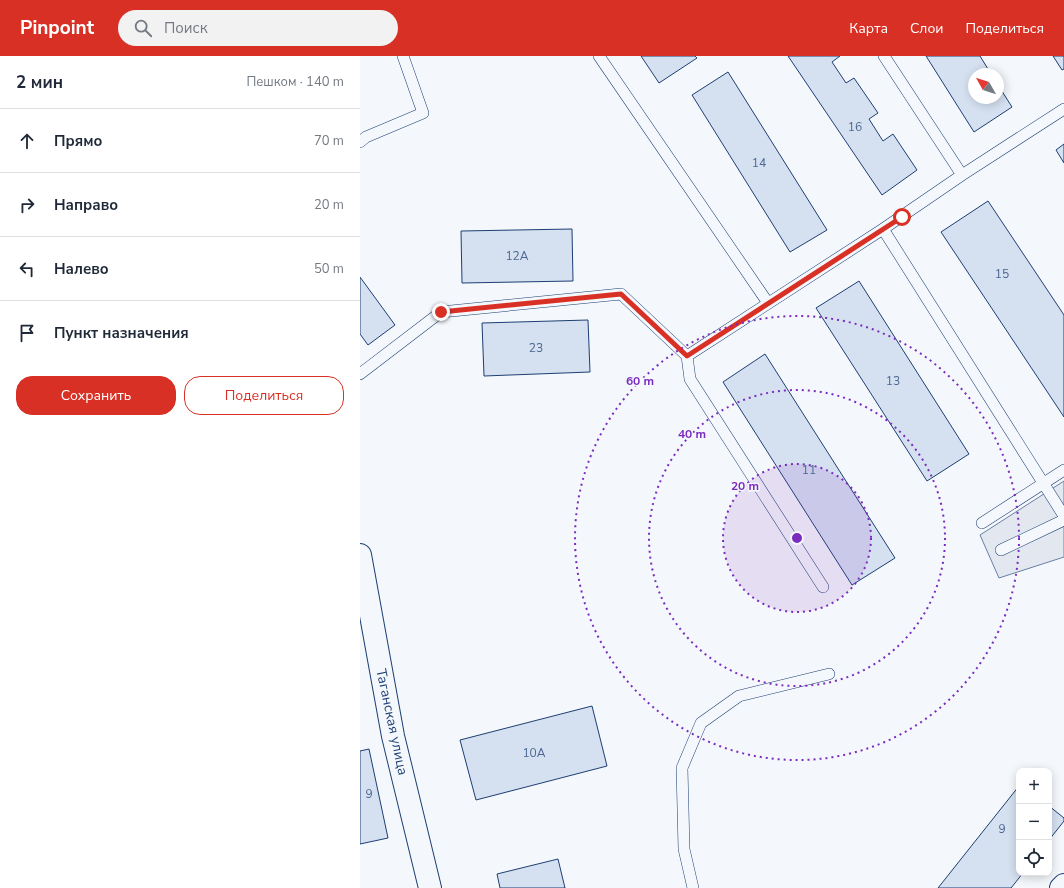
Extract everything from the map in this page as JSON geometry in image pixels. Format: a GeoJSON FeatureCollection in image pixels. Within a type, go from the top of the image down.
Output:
{"type":"FeatureCollection","features":[{"type":"Feature","properties":{"kind":"street","name":"Таганская улица"},"geometry":{"type":"LineString","coordinates":[[360,555],[367,629],[430,888]]}},
{"type":"Feature","properties":{"kind":"lane"},"geometry":{"type":"LineString","coordinates":[[360,142],[366,137],[423,113],[404,56]]}},
{"type":"Feature","properties":{"kind":"lane"},"geometry":{"type":"LineString","coordinates":[[599,56],[768,303]]}},
{"type":"Feature","properties":{"kind":"lane"},"geometry":{"type":"LineString","coordinates":[[884,56],[962,175]]}},
{"type":"Feature","properties":{"kind":"lane"},"geometry":{"type":"LineString","coordinates":[[687,356],[883,229],[1064,108]]}},
{"type":"Feature","properties":{"kind":"lane"},"geometry":{"type":"LineString","coordinates":[[883,229],[1064,516]]}},
{"type":"Feature","properties":{"kind":"lane"},"geometry":{"type":"LineString","coordinates":[[360,374],[441,312],[621,294],[687,356],[690,379],[823,587]]}},
{"type":"Feature","properties":{"kind":"lane"},"geometry":{"type":"LineString","coordinates":[[982,523],[1064,470]]}},
{"type":"Feature","properties":{"kind":"lane"},"geometry":{"type":"LineString","coordinates":[[1001,550],[1064,520]]}},
{"type":"Feature","properties":{"kind":"lane"},"geometry":{"type":"LineString","coordinates":[[693,888],[684,849],[682,768],[701,723],[739,696],[829,674]]}},
{"type":"Feature","properties":{"kind":"shaded area"},"geometry":{"type":"Polygon","coordinates":[[[1064,481],[1064,557],[999,578],[980,535],[1064,481]]]}},
{"type":"Feature","properties":{"kind":"building"},"geometry":{"type":"Polygon","coordinates":[[[641,56],[695,56],[697,58],[659,83],[641,56]]]}},
{"type":"Feature","properties":{"kind":"building"},"geometry":{"type":"Polygon","coordinates":[[[788,56],[840,56],[832,62],[846,83],[854,78],[878,113],[869,119],[883,141],[893,134],[917,170],[882,195],[788,56]]]}},
{"type":"Feature","properties":{"kind":"building"},"geometry":{"type":"Polygon","coordinates":[[[926,56],[980,56],[987,68],[968,68],[968,104],[1004,104],[1004,94],[1012,107],[974,132],[926,56]]]}},
{"type":"Feature","properties":{"kind":"building"},"geometry":{"type":"Polygon","coordinates":[[[1053,56],[1064,56],[1064,69],[1062,70],[1053,56]]]}},
{"type":"Feature","properties":{"kind":"building"},"geometry":{"type":"Polygon","coordinates":[[[728,72],[827,230],[790,252],[692,95],[728,72]]]}},
{"type":"Feature","properties":{"kind":"building"},"geometry":{"type":"Polygon","coordinates":[[[1064,144],[1064,163],[1056,150],[1064,144]]]}},
{"type":"Feature","properties":{"kind":"building"},"geometry":{"type":"Polygon","coordinates":[[[988,201],[1064,315],[1064,417],[941,232],[988,201]]]}},
{"type":"Feature","properties":{"kind":"building"},"geometry":{"type":"Polygon","coordinates":[[[572,229],[573,281],[462,283],[461,231],[572,229]]]}},
{"type":"Feature","properties":{"kind":"building"},"geometry":{"type":"Polygon","coordinates":[[[360,277],[395,325],[368,345],[360,334],[360,277]]]}},
{"type":"Feature","properties":{"kind":"building"},"geometry":{"type":"Polygon","coordinates":[[[859,281],[969,454],[927,481],[816,308],[859,281]]]}},
{"type":"Feature","properties":{"kind":"building"},"geometry":{"type":"Polygon","coordinates":[[[588,320],[590,372],[484,376],[482,323],[588,320]]]}},
{"type":"Feature","properties":{"kind":"building"},"geometry":{"type":"Polygon","coordinates":[[[765,354],[895,558],[852,585],[723,382],[765,354]]]}},
{"type":"Feature","properties":{"kind":"building"},"geometry":{"type":"Polygon","coordinates":[[[592,706],[607,766],[476,800],[460,740],[592,706]]]}},
{"type":"Feature","properties":{"kind":"building"},"geometry":{"type":"Polygon","coordinates":[[[369,749],[388,838],[360,844],[360,751],[369,749]]]}},
{"type":"Feature","properties":{"kind":"building"},"geometry":{"type":"Polygon","coordinates":[[[1016,790],[1016,876],[1021,876],[1011,888],[938,888],[1016,790]]]}},
{"type":"Feature","properties":{"kind":"building"},"geometry":{"type":"Polygon","coordinates":[[[1052,808],[1064,818],[1064,821],[1052,836],[1052,808]]]}},
{"type":"Feature","properties":{"kind":"building"},"geometry":{"type":"Polygon","coordinates":[[[558,859],[565,888],[500,888],[497,874],[558,859]]]}},
{"type":"Feature","properties":{"kind":"route"},"geometry":{"type":"LineString","coordinates":[[441,312],[621,294],[687,356],[902,217]]}}]}
